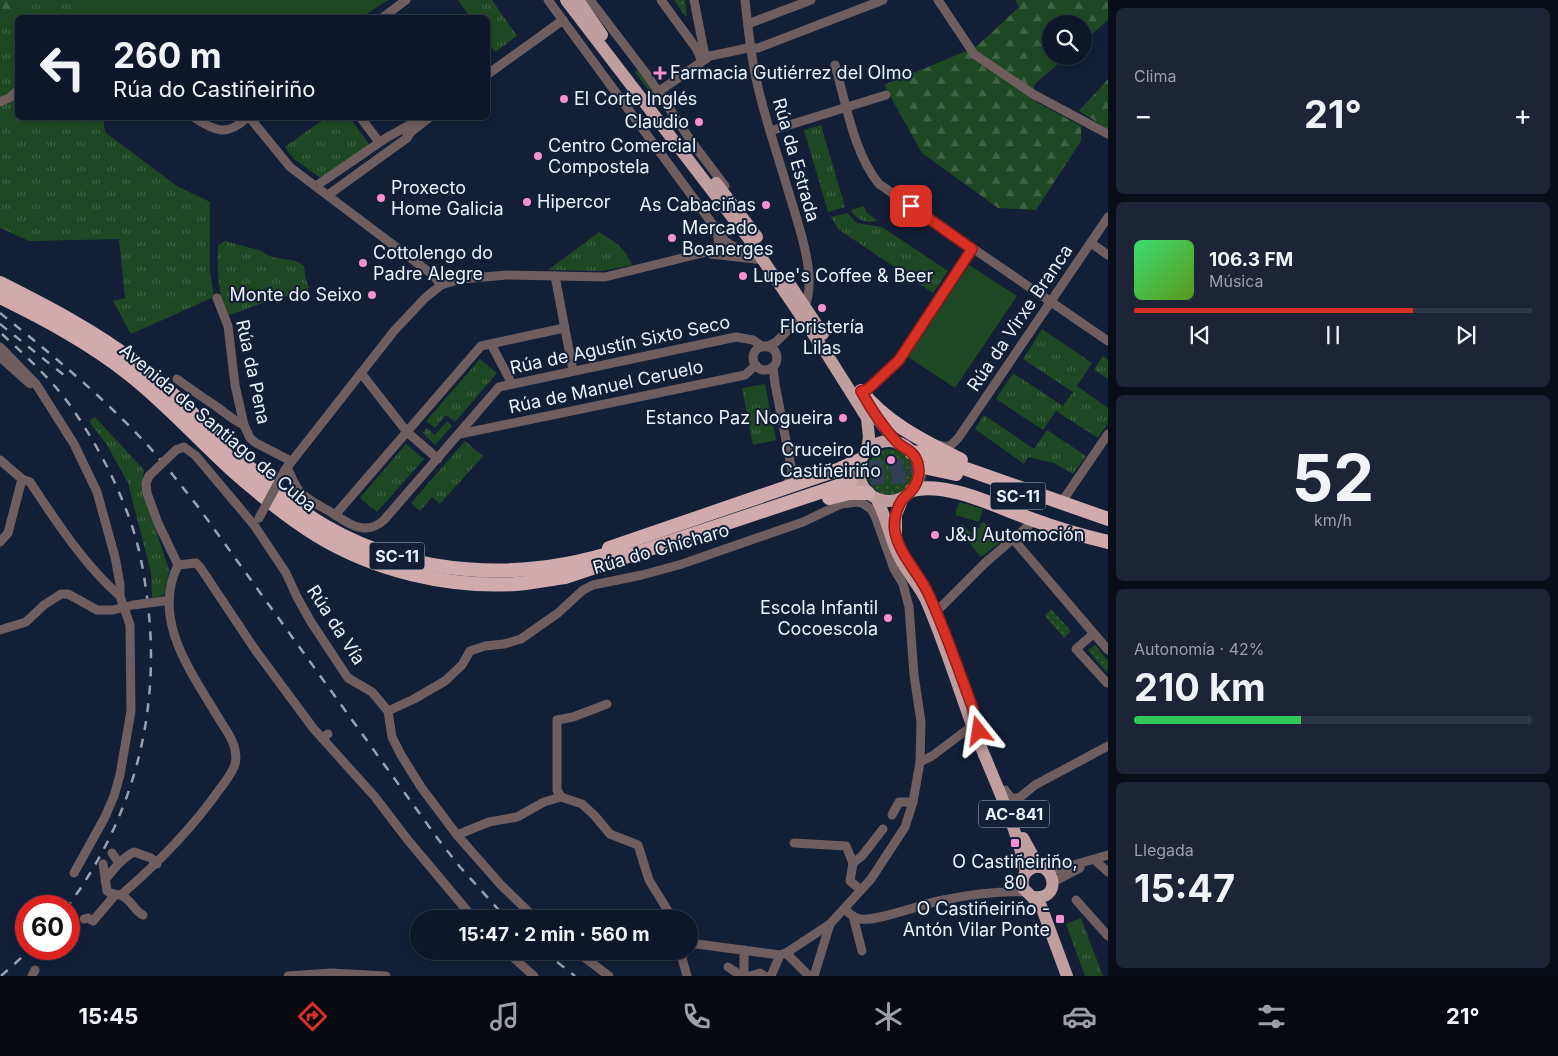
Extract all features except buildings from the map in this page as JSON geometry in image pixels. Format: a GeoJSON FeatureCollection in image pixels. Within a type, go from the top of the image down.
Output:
{"type":"FeatureCollection","features":[{"type":"Feature","properties":{"kind":"highway","name":"Avenida de Santiago de Cuba"},"geometry":{"type":"LineString","coordinates":[[0,283],[94,333],[138,364],[172,394],[236,465],[292,520],[319,537],[349,552],[413,575],[476,584],[517,584],[565,577],[849,477],[614,552],[562,564],[515,570],[456,569],[418,563],[354,541],[325,526],[236,465],[129,374],[99,352],[44,319],[0,297]]}},
{"type":"Feature","properties":{"kind":"highway"},"geometry":{"type":"LineString","coordinates":[[861,391],[883,413],[927,443],[1004,482]]}},
{"type":"Feature","properties":{"kind":"highway"},"geometry":{"type":"LineString","coordinates":[[912,452],[921,453],[1004,482]]}},
{"type":"Feature","properties":{"kind":"highway"},"geometry":{"type":"LineString","coordinates":[[580,560],[621,543],[840,469],[864,454]]}},
{"type":"Feature","properties":{"kind":"highway","name":"SC-11"},"geometry":{"type":"LineString","coordinates":[[1108,528],[976,480],[949,472],[928,473],[1108,535]]}},
{"type":"Feature","properties":{"kind":"highway","name":"SC-11"},"geometry":{"type":"LineString","coordinates":[[1004,482],[1108,519]]}},
{"type":"Feature","properties":{"kind":"highway"},"geometry":{"type":"LineString","coordinates":[[907,494],[924,488],[945,489],[1073,533],[1108,542]]}},
{"type":"Feature","properties":{"kind":"highway"},"geometry":{"type":"LineString","coordinates":[[565,577],[628,565],[839,495],[857,492],[867,498]]}},
{"type":"Feature","properties":{"kind":"main road"},"geometry":{"type":"LineString","coordinates":[[566,0],[803,311],[861,391],[872,412],[897,444]]}},
{"type":"Feature","properties":{"kind":"main road"},"geometry":{"type":"LineString","coordinates":[[585,2],[600,33],[655,107],[743,216],[867,418],[869,437],[864,454],[859,478],[867,498],[886,501],[907,494],[916,485],[919,474],[918,462],[912,452],[889,441],[881,442],[864,454]]}},
{"type":"Feature","properties":{"kind":"main road","name":"AC-841"},"geometry":{"type":"LineString","coordinates":[[907,494],[895,521],[897,540],[927,591],[1026,843],[1047,879],[1062,946],[1073,976]]}},
{"type":"Feature","properties":{"kind":"main road","name":"AC-841"},"geometry":{"type":"LineString","coordinates":[[867,498],[885,514],[895,549],[926,600],[972,731],[1011,823],[1024,876],[1023,888],[1043,909],[1067,976]]}},
{"type":"Feature","properties":{"kind":"main road"},"geometry":{"type":"LineString","coordinates":[[973,709],[972,731],[993,760]]}},
{"type":"Feature","properties":{"kind":"main road"},"geometry":{"type":"LineString","coordinates":[[1024,876],[1034,867],[1047,879],[1044,896],[1030,895]]}},
{"type":"Feature","properties":{"kind":"street"},"geometry":{"type":"LineString","coordinates":[[386,15],[406,0]]}},
{"type":"Feature","properties":{"kind":"street"},"geometry":{"type":"LineString","coordinates":[[548,0],[666,158],[717,231],[732,246],[761,256]]}},
{"type":"Feature","properties":{"kind":"street"},"geometry":{"type":"LineString","coordinates":[[661,0],[704,60]]}},
{"type":"Feature","properties":{"kind":"street"},"geometry":{"type":"LineString","coordinates":[[694,0],[695,22],[704,60]]}},
{"type":"Feature","properties":{"kind":"street","name":"Rúa da Estrada"},"geometry":{"type":"LineString","coordinates":[[745,0],[758,88],[806,254],[809,283],[808,298],[803,311]]}},
{"type":"Feature","properties":{"kind":"street"},"geometry":{"type":"LineString","coordinates":[[748,24],[811,0]]}},
{"type":"Feature","properties":{"kind":"street"},"geometry":{"type":"LineString","coordinates":[[658,92],[710,56],[758,48],[884,0]]}},
{"type":"Feature","properties":{"kind":"street"},"geometry":{"type":"LineString","coordinates":[[938,0],[974,54],[1033,94],[1108,134]]}},
{"type":"Feature","properties":{"kind":"street"},"geometry":{"type":"LineString","coordinates":[[585,2],[636,69]]}},
{"type":"Feature","properties":{"kind":"street"},"geometry":{"type":"LineString","coordinates":[[585,2],[645,72],[691,141],[731,195],[743,216]]}},
{"type":"Feature","properties":{"kind":"street"},"geometry":{"type":"LineString","coordinates":[[598,19],[600,33]]}},
{"type":"Feature","properties":{"kind":"street"},"geometry":{"type":"LineString","coordinates":[[490,73],[563,20]]}},
{"type":"Feature","properties":{"kind":"street"},"geometry":{"type":"LineString","coordinates":[[679,25],[687,28],[695,22]]}},
{"type":"Feature","properties":{"kind":"street"},"geometry":{"type":"LineString","coordinates":[[690,40],[695,22]]}},
{"type":"Feature","properties":{"kind":"street"},"geometry":{"type":"LineString","coordinates":[[835,65],[859,148],[867,167],[879,184],[1108,341]]}},
{"type":"Feature","properties":{"kind":"street"},"geometry":{"type":"LineString","coordinates":[[0,102],[15,93]]}},
{"type":"Feature","properties":{"kind":"street"},"geometry":{"type":"LineString","coordinates":[[770,131],[886,95]]}},
{"type":"Feature","properties":{"kind":"street"},"geometry":{"type":"LineString","coordinates":[[198,120],[211,128],[226,130],[234,128],[245,120]]}},
{"type":"Feature","properties":{"kind":"street"},"geometry":{"type":"LineString","coordinates":[[250,120],[290,167],[433,276],[441,285]]}},
{"type":"Feature","properties":{"kind":"street"},"geometry":{"type":"LineString","coordinates":[[362,120],[379,142],[384,143],[396,141],[426,120]]}},
{"type":"Feature","properties":{"kind":"street"},"geometry":{"type":"LineString","coordinates":[[316,186],[379,142],[418,120]]}},
{"type":"Feature","properties":{"kind":"street"},"geometry":{"type":"LineString","coordinates":[[328,195],[407,138],[410,132]]}},
{"type":"Feature","properties":{"kind":"street","name":"Rúa da Virxe Branca"},"geometry":{"type":"LineString","coordinates":[[959,437],[1108,217]]}},
{"type":"Feature","properties":{"kind":"street"},"geometry":{"type":"LineString","coordinates":[[256,521],[288,466],[414,308],[441,285],[470,277],[507,275],[605,276],[718,249],[717,231]]}},
{"type":"Feature","properties":{"kind":"street"},"geometry":{"type":"LineString","coordinates":[[1091,243],[1108,255]]}},
{"type":"Feature","properties":{"kind":"street"},"geometry":{"type":"LineString","coordinates":[[861,391],[868,389],[899,360],[972,249]]}},
{"type":"Feature","properties":{"kind":"street"},"geometry":{"type":"LineString","coordinates":[[688,257],[720,254],[761,256]]}},
{"type":"Feature","properties":{"kind":"street"},"geometry":{"type":"LineString","coordinates":[[555,276],[573,372]]}},
{"type":"Feature","properties":{"kind":"street","name":"Rúa da Pena"},"geometry":{"type":"LineString","coordinates":[[217,298],[228,326],[235,385],[244,425],[250,438],[288,466]]}},
{"type":"Feature","properties":{"kind":"street"},"geometry":{"type":"LineString","coordinates":[[785,487],[792,471],[774,384],[764,367],[754,358],[755,353],[770,347],[803,311]]}},
{"type":"Feature","properties":{"kind":"street"},"geometry":{"type":"LineString","coordinates":[[288,466],[301,493],[335,515],[481,346],[564,328]]}},
{"type":"Feature","properties":{"kind":"street","name":"Rúa de Agustín Sixto Seco"},"geometry":{"type":"LineString","coordinates":[[335,515],[346,523],[359,528],[370,528],[383,522],[500,387],[736,337],[753,340],[770,347]]}},
{"type":"Feature","properties":{"kind":"street","name":"Rúa de Agustín Sixto Seco"},"geometry":{"type":"LineString","coordinates":[[746,338],[755,353]]}},
{"type":"Feature","properties":{"kind":"street"},"geometry":{"type":"LineString","coordinates":[[491,344],[512,384]]}},
{"type":"Feature","properties":{"kind":"street"},"geometry":{"type":"LineString","coordinates":[[764,367],[777,360],[770,347]]}},
{"type":"Feature","properties":{"kind":"street"},"geometry":{"type":"LineString","coordinates":[[0,348],[27,373],[74,444],[97,492],[115,557],[120,584],[120,596]]}},
{"type":"Feature","properties":{"kind":"street"},"geometry":{"type":"LineString","coordinates":[[0,356],[35,389],[42,393]]}},
{"type":"Feature","properties":{"kind":"street","name":"Rúa de Manuel Ceruelo"},"geometry":{"type":"LineString","coordinates":[[460,434],[745,375],[764,367]]}},
{"type":"Feature","properties":{"kind":"street"},"geometry":{"type":"LineString","coordinates":[[361,373],[407,432],[438,459]]}},
{"type":"Feature","properties":{"kind":"street"},"geometry":{"type":"LineString","coordinates":[[177,379],[236,422],[244,425]]}},
{"type":"Feature","properties":{"kind":"street"},"geometry":{"type":"LineString","coordinates":[[896,423],[905,425],[941,446],[946,447],[954,443],[959,437]]}},
{"type":"Feature","properties":{"kind":"street"},"geometry":{"type":"LineString","coordinates":[[1061,503],[1108,434]]}},
{"type":"Feature","properties":{"kind":"street"},"geometry":{"type":"LineString","coordinates":[[959,437],[954,447],[955,452],[963,461]]}},
{"type":"Feature","properties":{"kind":"street","name":"Rúa da Vía"},"geometry":{"type":"LineString","coordinates":[[178,565],[158,523],[147,493],[146,483],[149,476],[176,450],[184,448],[196,456],[256,521],[311,622],[348,678],[372,692],[373,701],[388,711]]}},
{"type":"Feature","properties":{"kind":"street"},"geometry":{"type":"LineString","coordinates":[[792,471],[803,476],[809,475],[864,454]]}},
{"type":"Feature","properties":{"kind":"street"},"geometry":{"type":"LineString","coordinates":[[0,460],[22,479],[30,482],[85,558],[108,586],[129,606],[131,711],[125,753],[111,803],[74,874]]}},
{"type":"Feature","properties":{"kind":"street"},"geometry":{"type":"LineString","coordinates":[[0,542],[8,533],[22,479]]}},
{"type":"Feature","properties":{"kind":"street"},"geometry":{"type":"LineString","coordinates":[[771,976],[783,954],[830,924],[871,879],[905,827],[913,802],[920,762],[921,722],[914,675],[909,606],[876,516],[867,498]]}},
{"type":"Feature","properties":{"kind":"street","name":"Rúa do Chícharo"},"geometry":{"type":"LineString","coordinates":[[388,711],[414,699],[444,681],[462,665],[470,651],[521,639],[558,613],[583,590],[593,585],[642,575],[682,564],[803,522],[841,504],[867,498]]}},
{"type":"Feature","properties":{"kind":"street"},"geometry":{"type":"LineString","coordinates":[[936,612],[985,563],[1035,520]]}},
{"type":"Feature","properties":{"kind":"street"},"geometry":{"type":"LineString","coordinates":[[1013,539],[1108,650]]}},
{"type":"Feature","properties":{"kind":"street"},"geometry":{"type":"LineString","coordinates":[[84,919],[94,920],[118,895],[157,864],[210,803],[230,774],[236,759],[229,735],[182,657],[167,601],[173,574],[178,565],[191,563],[200,567],[256,651],[466,910]]}},
{"type":"Feature","properties":{"kind":"street"},"geometry":{"type":"LineString","coordinates":[[0,630],[26,622],[44,605],[61,594],[68,594],[97,610],[113,610],[167,601]]}},
{"type":"Feature","properties":{"kind":"street"},"geometry":{"type":"LineString","coordinates":[[1093,634],[1076,649],[1108,683]]}},
{"type":"Feature","properties":{"kind":"street"},"geometry":{"type":"LineString","coordinates":[[561,797],[557,790],[557,720],[607,704]]}},
{"type":"Feature","properties":{"kind":"street"},"geometry":{"type":"LineString","coordinates":[[388,711],[392,737],[421,787],[457,835],[501,885],[527,910]]}},
{"type":"Feature","properties":{"kind":"street"},"geometry":{"type":"LineString","coordinates":[[920,762],[972,731]]}},
{"type":"Feature","properties":{"kind":"street"},"geometry":{"type":"LineString","coordinates":[[1014,814],[1018,798],[1034,785],[1108,746]]}},
{"type":"Feature","properties":{"kind":"street"},"geometry":{"type":"LineString","coordinates":[[1005,790],[1011,798],[1018,798]]}},
{"type":"Feature","properties":{"kind":"street"},"geometry":{"type":"LineString","coordinates":[[457,835],[489,822],[517,817],[544,802],[561,797],[582,804],[610,834],[638,845],[649,880],[667,910]]}},
{"type":"Feature","properties":{"kind":"street"},"geometry":{"type":"LineString","coordinates":[[892,815],[899,802],[913,802]]}},
{"type":"Feature","properties":{"kind":"street"},"geometry":{"type":"LineString","coordinates":[[852,863],[862,856],[883,829]]}},
{"type":"Feature","properties":{"kind":"street"},"geometry":{"type":"LineString","coordinates":[[794,843],[846,846],[852,863],[850,881],[861,890]]}},
{"type":"Feature","properties":{"kind":"street"},"geometry":{"type":"LineString","coordinates":[[105,880],[128,855],[134,852],[151,858],[157,864]]}},
{"type":"Feature","properties":{"kind":"street"},"geometry":{"type":"LineString","coordinates":[[112,853],[119,864]]}},
{"type":"Feature","properties":{"kind":"street"},"geometry":{"type":"LineString","coordinates":[[1047,879],[1108,855]]}},
{"type":"Feature","properties":{"kind":"street"},"geometry":{"type":"LineString","coordinates":[[1095,860],[1108,872]]}},
{"type":"Feature","properties":{"kind":"street"},"geometry":{"type":"LineString","coordinates":[[103,864],[107,891],[127,899],[137,912],[143,915]]}},
{"type":"Feature","properties":{"kind":"street"},"geometry":{"type":"LineString","coordinates":[[1009,892],[1024,876]]}},
{"type":"Feature","properties":{"kind":"street"},"geometry":{"type":"LineString","coordinates":[[844,909],[861,919],[938,901],[1009,892],[1030,895]]}},
{"type":"Feature","properties":{"kind":"street"},"geometry":{"type":"LineString","coordinates":[[1076,900],[1108,936]]}},
{"type":"Feature","properties":{"kind":"street"},"geometry":{"type":"LineString","coordinates":[[853,916],[862,951]]}},
{"type":"Feature","properties":{"kind":"street"},"geometry":{"type":"LineString","coordinates":[[814,976],[830,924]]}},
{"type":"Feature","properties":{"kind":"street"},"geometry":{"type":"LineString","coordinates":[[698,944],[783,954],[809,976]]}},
{"type":"Feature","properties":{"kind":"street"},"geometry":{"type":"LineString","coordinates":[[728,968],[743,976],[744,950]]}},
{"type":"Feature","properties":{"kind":"street"},"geometry":{"type":"LineString","coordinates":[[516,960],[534,976]]}},
{"type":"Feature","properties":{"kind":"street"},"geometry":{"type":"LineString","coordinates":[[588,960],[609,976]]}},
{"type":"Feature","properties":{"kind":"street"},"geometry":{"type":"LineString","coordinates":[[683,960],[687,976]]}},
{"type":"Feature","properties":{"kind":"street"},"geometry":{"type":"LineString","coordinates":[[288,976],[351,973],[386,976]]}},
{"type":"Feature","properties":{"kind":"street"},"geometry":{"type":"LineString","coordinates":[[750,976],[760,973],[765,976]]}},
{"type":"Feature","properties":{"kind":"green space"},"geometry":{"type":"Polygon","coordinates":[[[0,0],[21,0],[5,14],[0,14],[0,0]]]}},
{"type":"Feature","properties":{"kind":"green space"},"geometry":{"type":"Polygon","coordinates":[[[21,0],[90,0],[90,15],[15,15],[15,120],[103,120],[105,132],[177,186],[210,202],[210,272],[214,297],[131,334],[113,301],[125,298],[119,239],[29,241],[0,228],[0,14],[5,14],[21,0]]]}},
{"type":"Feature","properties":{"kind":"green space"},"geometry":{"type":"Polygon","coordinates":[[[90,0],[388,0],[365,15],[90,15],[90,0]]]}},
{"type":"Feature","properties":{"kind":"green space"},"geometry":{"type":"Polygon","coordinates":[[[458,0],[492,0],[517,36],[495,52],[490,45],[490,15],[469,15],[458,0]]]}},
{"type":"Feature","properties":{"kind":"green space"},"geometry":{"type":"Polygon","coordinates":[[[674,0],[685,0],[687,16],[685,16],[674,0]]]}},
{"type":"Feature","properties":{"kind":"green space"},"geometry":{"type":"Polygon","coordinates":[[[1015,0],[1108,0],[1108,20],[1092,34],[1092,15],[1042,15],[1042,65],[1057,65],[1034,85],[1036,102],[1081,126],[1081,141],[1036,210],[998,208],[922,153],[884,85],[976,47],[1019,7],[1015,0]]]}},
{"type":"Feature","properties":{"kind":"green space"},"geometry":{"type":"Polygon","coordinates":[[[640,69],[659,99],[657,102],[635,72],[640,69]]]}},
{"type":"Feature","properties":{"kind":"green space"},"geometry":{"type":"Polygon","coordinates":[[[1108,79],[1108,129],[1079,111],[1108,79]]]}},
{"type":"Feature","properties":{"kind":"green space"},"geometry":{"type":"Polygon","coordinates":[[[323,120],[327,122],[330,120],[351,120],[369,144],[322,179],[294,159],[285,147],[323,120]]]}},
{"type":"Feature","properties":{"kind":"green space"},"geometry":{"type":"Polygon","coordinates":[[[821,125],[845,207],[828,212],[804,130],[821,125]]]}},
{"type":"Feature","properties":{"kind":"green space"},"geometry":{"type":"Polygon","coordinates":[[[864,206],[866,212],[878,221],[862,220],[856,217],[851,210],[864,206]]]}},
{"type":"Feature","properties":{"kind":"green space"},"geometry":{"type":"Polygon","coordinates":[[[847,213],[857,223],[882,227],[948,271],[933,293],[838,229],[831,217],[847,213]]]}},
{"type":"Feature","properties":{"kind":"green space"},"geometry":{"type":"Polygon","coordinates":[[[599,232],[623,249],[632,265],[601,271],[548,270],[599,232]]]}},
{"type":"Feature","properties":{"kind":"green space"},"geometry":{"type":"Polygon","coordinates":[[[225,241],[262,251],[272,257],[299,263],[304,266],[309,287],[306,292],[270,300],[227,316],[220,290],[218,263],[218,245],[225,241]]]}},
{"type":"Feature","properties":{"kind":"green space"},"geometry":{"type":"Polygon","coordinates":[[[916,260],[930,269],[923,279],[910,270],[916,260]]]}},
{"type":"Feature","properties":{"kind":"green space"},"geometry":{"type":"Polygon","coordinates":[[[969,265],[1017,296],[955,388],[908,357],[969,265]]]}},
{"type":"Feature","properties":{"kind":"green space"},"geometry":{"type":"Polygon","coordinates":[[[1042,329],[1092,363],[1077,386],[1108,408],[1108,423],[1098,438],[1056,411],[1043,430],[996,399],[1013,373],[1063,406],[1073,392],[1023,359],[1042,329]]]}},
{"type":"Feature","properties":{"kind":"green space"},"geometry":{"type":"Polygon","coordinates":[[[1103,356],[1108,360],[1108,379],[1094,370],[1103,356]]]}},
{"type":"Feature","properties":{"kind":"green space"},"geometry":{"type":"Polygon","coordinates":[[[480,359],[497,373],[455,422],[446,415],[435,428],[426,421],[480,359]]]}},
{"type":"Feature","properties":{"kind":"green space"},"geometry":{"type":"Polygon","coordinates":[[[765,384],[776,440],[753,445],[742,388],[765,384]]]}},
{"type":"Feature","properties":{"kind":"green space"},"geometry":{"type":"Polygon","coordinates":[[[984,415],[1034,449],[1047,430],[1086,456],[1073,474],[1054,463],[1028,457],[1024,464],[975,429],[984,415]]]}},
{"type":"Feature","properties":{"kind":"green space"},"geometry":{"type":"Polygon","coordinates":[[[95,417],[144,470],[142,488],[169,570],[164,595],[152,598],[151,573],[128,483],[107,445],[89,421],[95,417]]]}},
{"type":"Feature","properties":{"kind":"green space"},"geometry":{"type":"Polygon","coordinates":[[[447,421],[452,426],[435,445],[423,433],[427,428],[435,435],[447,421]]]}},
{"type":"Feature","properties":{"kind":"green space"},"geometry":{"type":"Polygon","coordinates":[[[465,441],[483,456],[440,504],[432,497],[420,511],[411,503],[465,441]]]}},
{"type":"Feature","properties":{"kind":"green space"},"geometry":{"type":"Polygon","coordinates":[[[406,444],[424,459],[377,512],[360,498],[406,444]]]}},
{"type":"Feature","properties":{"kind":"green space"},"geometry":{"type":"Polygon","coordinates":[[[885,449],[895,449],[909,459],[913,472],[909,485],[903,491],[895,495],[885,495],[871,485],[867,477],[867,467],[877,453],[885,449]]]}},
{"type":"Feature","properties":{"kind":"green space"},"geometry":{"type":"Polygon","coordinates":[[[959,502],[983,509],[979,522],[955,515],[959,502]]]}},
{"type":"Feature","properties":{"kind":"green space"},"geometry":{"type":"Polygon","coordinates":[[[984,522],[1001,542],[981,557],[966,539],[963,541],[954,533],[962,524],[971,533],[970,535],[981,526],[979,524],[984,522]]]}},
{"type":"Feature","properties":{"kind":"green space"},"geometry":{"type":"Polygon","coordinates":[[[1051,609],[1071,631],[1064,638],[1045,616],[1051,609]]]}},
{"type":"Feature","properties":{"kind":"green space"},"geometry":{"type":"Polygon","coordinates":[[[1095,645],[1108,661],[1107,673],[1088,650],[1095,645]]]}},
{"type":"Feature","properties":{"kind":"green space"},"geometry":{"type":"Polygon","coordinates":[[[1081,918],[1103,976],[1085,976],[1066,924],[1081,918]]]}},
{"type":"Feature","properties":{"kind":"tunnel"},"geometry":{"type":"LineString","coordinates":[[848,473],[888,465],[928,468]]}},
{"type":"Feature","properties":{"kind":"tunnel"},"geometry":{"type":"LineString","coordinates":[[850,482],[889,477],[928,477]]}},
{"type":"Feature","properties":{"kind":"railway"},"geometry":{"type":"LineString","coordinates":[[0,313],[90,388],[124,420],[163,463],[199,508],[438,839],[460,867],[499,910]]}},
{"type":"Feature","properties":{"kind":"railway"},"geometry":{"type":"LineString","coordinates":[[0,324],[65,376]]}},
{"type":"Feature","properties":{"kind":"railway"},"geometry":{"type":"LineString","coordinates":[[2,334],[57,388],[91,437],[121,497],[133,529],[141,561],[148,604],[151,654],[149,693],[144,731],[136,768],[124,804],[109,839],[75,895]]}},
{"type":"Feature","properties":{"kind":"railway"},"geometry":{"type":"LineString","coordinates":[[1,976],[19,960]]}},
{"type":"Feature","properties":{"kind":"railway"},"geometry":{"type":"LineString","coordinates":[[555,960],[575,976]]}},
{"type":"Feature","properties":{"kind":"place","name":"Farmacia Gutiérrez del Olmo"},"geometry":{"type":"Point","coordinates":[660,73]}},
{"type":"Feature","properties":{"kind":"place","name":"El Corte Inglés"},"geometry":{"type":"Point","coordinates":[564,99]}},
{"type":"Feature","properties":{"kind":"place","name":"Claudio"},"geometry":{"type":"Point","coordinates":[699,122]}},
{"type":"Feature","properties":{"kind":"place","name":"Centro Comercial Compostela"},"geometry":{"type":"Point","coordinates":[538,156]}},
{"type":"Feature","properties":{"kind":"place","name":"Proxecto Home Galicia"},"geometry":{"type":"Point","coordinates":[381,198]}},
{"type":"Feature","properties":{"kind":"place","name":"Hipercor"},"geometry":{"type":"Point","coordinates":[527,202]}},
{"type":"Feature","properties":{"kind":"place","name":"As Cabaciñas"},"geometry":{"type":"Point","coordinates":[766,205]}},
{"type":"Feature","properties":{"kind":"place","name":"Mercado Boanerges"},"geometry":{"type":"Point","coordinates":[672,238]}},
{"type":"Feature","properties":{"kind":"place","name":"Cottolengo do Padre Alegre"},"geometry":{"type":"Point","coordinates":[363,263]}},
{"type":"Feature","properties":{"kind":"place","name":"Lupe's Coffee & Beer"},"geometry":{"type":"Point","coordinates":[743,276]}},
{"type":"Feature","properties":{"kind":"place","name":"Monte do Seixo"},"geometry":{"type":"Point","coordinates":[372,295]}},
{"type":"Feature","properties":{"kind":"place","name":"Floristería Lilas"},"geometry":{"type":"Point","coordinates":[822,308]}},
{"type":"Feature","properties":{"kind":"place","name":"Estanco Paz Nogueira"},"geometry":{"type":"Point","coordinates":[843,418]}},
{"type":"Feature","properties":{"kind":"place","name":"Cruceiro do Castiñeiriño"},"geometry":{"type":"Point","coordinates":[891,460]}},
{"type":"Feature","properties":{"kind":"place","name":"J&J Automoción"},"geometry":{"type":"Point","coordinates":[935,535]}},
{"type":"Feature","properties":{"kind":"place","name":"Escola Infantil Cocoescola"},"geometry":{"type":"Point","coordinates":[888,618]}},
{"type":"Feature","properties":{"kind":"place","name":"O Castiñeiriño, 80"},"geometry":{"type":"Point","coordinates":[1015,843]}},
{"type":"Feature","properties":{"kind":"place","name":"O Castiñeiriño - Antón Vilar Ponte"},"geometry":{"type":"Point","coordinates":[1060,919]}},
{"type":"Feature","properties":{"kind":"route"},"geometry":{"type":"LineString","coordinates":[[911,206],[972,249],[899,360],[868,389],[861,391],[872,412],[897,444],[904,446],[912,452],[918,462],[919,474],[916,485],[902,498],[895,521],[895,533],[903,553],[930,596],[973,709],[979,731]]}}]}
